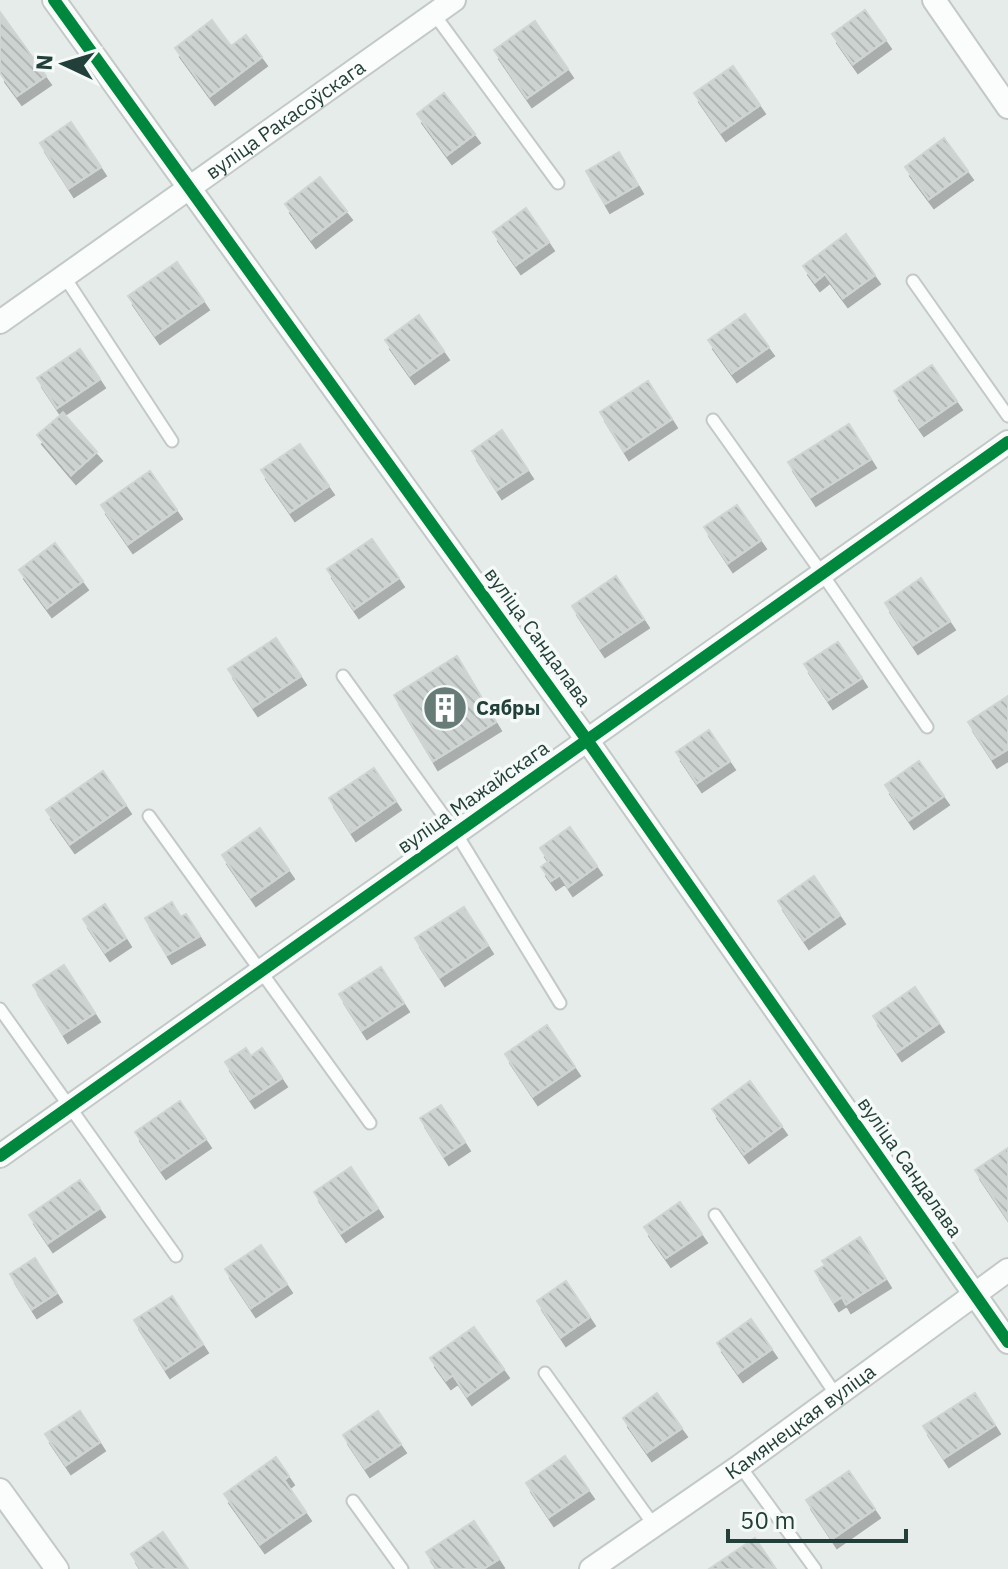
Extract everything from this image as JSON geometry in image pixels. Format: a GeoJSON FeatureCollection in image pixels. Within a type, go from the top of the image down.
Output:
{"type":"FeatureCollection","features":[{"type":"Feature","properties":{"kind":"street","name":"вуліца Сандалава"},"geometry":{"type":"LineString","coordinates":[[54,0],[587,740],[1008,1342]]}},
{"type":"Feature","properties":{"kind":"street","name":"вуліца Ракасоўскага"},"geometry":{"type":"LineString","coordinates":[[0,322],[454,0]]}},
{"type":"Feature","properties":{"kind":"street"},"geometry":{"type":"LineString","coordinates":[[934,0],[1008,107]]}},
{"type":"Feature","properties":{"kind":"street","name":"вуліца Мажайскага"},"geometry":{"type":"LineString","coordinates":[[0,1156],[1008,442]]}},
{"type":"Feature","properties":{"kind":"street","name":"Камянецкая вуліца"},"geometry":{"type":"LineString","coordinates":[[591,1569],[740,1466],[1008,1270]]}},
{"type":"Feature","properties":{"kind":"street"},"geometry":{"type":"LineString","coordinates":[[0,1490],[57,1569]]}},
{"type":"Feature","properties":{"kind":"lane"},"geometry":{"type":"LineString","coordinates":[[434,14],[558,183]]}},
{"type":"Feature","properties":{"kind":"lane"},"geometry":{"type":"LineString","coordinates":[[64,276],[172,441]]}},
{"type":"Feature","properties":{"kind":"lane"},"geometry":{"type":"LineString","coordinates":[[913,281],[1008,416]]}},
{"type":"Feature","properties":{"kind":"lane"},"geometry":{"type":"LineString","coordinates":[[713,420],[927,727]]}},
{"type":"Feature","properties":{"kind":"lane"},"geometry":{"type":"LineString","coordinates":[[343,676],[456,833],[560,1003]]}},
{"type":"Feature","properties":{"kind":"lane"},"geometry":{"type":"LineString","coordinates":[[149,816],[370,1123]]}},
{"type":"Feature","properties":{"kind":"lane"},"geometry":{"type":"LineString","coordinates":[[0,1009],[176,1256]]}},
{"type":"Feature","properties":{"kind":"lane"},"geometry":{"type":"LineString","coordinates":[[715,1215],[836,1395]]}},
{"type":"Feature","properties":{"kind":"lane"},"geometry":{"type":"LineString","coordinates":[[545,1373],[653,1524]]}},
{"type":"Feature","properties":{"kind":"lane"},"geometry":{"type":"LineString","coordinates":[[740,1466],[815,1569]]}},
{"type":"Feature","properties":{"kind":"lane"},"geometry":{"type":"LineString","coordinates":[[353,1501],[402,1569]]}},
{"type":"Feature","properties":{"kind":"building"},"geometry":{"type":"Polygon","coordinates":[[[865,10],[886,40],[853,64],[832,34],[865,10]]]}},
{"type":"Feature","properties":{"kind":"building"},"geometry":{"type":"Polygon","coordinates":[[[0,12],[46,76],[17,96],[0,73],[0,12]]]}},
{"type":"Feature","properties":{"kind":"building"},"geometry":{"type":"Polygon","coordinates":[[[212,20],[231,46],[246,35],[262,57],[210,96],[175,48],[212,20]]]}},
{"type":"Feature","properties":{"kind":"building"},"geometry":{"type":"Polygon","coordinates":[[[535,21],[568,69],[527,98],[494,50],[535,21]]]}},
{"type":"Feature","properties":{"kind":"building"},"geometry":{"type":"Polygon","coordinates":[[[733,66],[760,105],[721,132],[694,93],[733,66]]]}},
{"type":"Feature","properties":{"kind":"building"},"geometry":{"type":"Polygon","coordinates":[[[444,93],[475,134],[447,155],[417,114],[444,93]]]}},
{"type":"Feature","properties":{"kind":"building"},"geometry":{"type":"Polygon","coordinates":[[[71,122],[101,167],[69,188],[40,143],[71,122]]]}},
{"type":"Feature","properties":{"kind":"building"},"geometry":{"type":"Polygon","coordinates":[[[944,138],[968,171],[929,199],[905,167],[944,138]]]}},
{"type":"Feature","properties":{"kind":"building"},"geometry":{"type":"Polygon","coordinates":[[[619,152],[638,185],[605,204],[586,171],[619,152]]]}},
{"type":"Feature","properties":{"kind":"building"},"geometry":{"type":"Polygon","coordinates":[[[320,177],[347,211],[311,239],[285,204],[320,177]]]}},
{"type":"Feature","properties":{"kind":"building"},"geometry":{"type":"Polygon","coordinates":[[[526,208],[549,242],[516,265],[493,232],[526,208]]]}},
{"type":"Feature","properties":{"kind":"building"},"geometry":{"type":"Polygon","coordinates":[[[846,234],[875,275],[843,298],[825,274],[815,282],[803,266],[846,234]]]}},
{"type":"Feature","properties":{"kind":"building"},"geometry":{"type":"Polygon","coordinates":[[[177,262],[204,301],[155,335],[128,296],[177,262]]]}},
{"type":"Feature","properties":{"kind":"building"},"geometry":{"type":"Polygon","coordinates":[[[745,314],[769,347],[732,373],[708,340],[745,314]]]}},
{"type":"Feature","properties":{"kind":"building"},"geometry":{"type":"Polygon","coordinates":[[[419,315],[444,351],[410,375],[385,340],[419,315]]]}},
{"type":"Feature","properties":{"kind":"building"},"geometry":{"type":"Polygon","coordinates":[[[80,349],[100,379],[57,408],[37,378],[80,349]]]}},
{"type":"Feature","properties":{"kind":"building"},"geometry":{"type":"Polygon","coordinates":[[[932,365],[957,401],[919,427],[894,391],[932,365]]]}},
{"type":"Feature","properties":{"kind":"building"},"geometry":{"type":"Polygon","coordinates":[[[648,381],[672,419],[624,451],[600,412],[648,381]]]}},
{"type":"Feature","properties":{"kind":"building"},"geometry":{"type":"Polygon","coordinates":[[[63,413],[97,452],[71,475],[37,435],[63,413]]]}},
{"type":"Feature","properties":{"kind":"building"},"geometry":{"type":"Polygon","coordinates":[[[849,424],[871,459],[811,497],[788,462],[849,424]]]}},
{"type":"Feature","properties":{"kind":"building"},"geometry":{"type":"Polygon","coordinates":[[[502,430],[528,470],[497,490],[472,451],[502,430]]]}},
{"type":"Feature","properties":{"kind":"building"},"geometry":{"type":"Polygon","coordinates":[[[300,444],[329,486],[290,512],[261,470],[300,444]]]}},
{"type":"Feature","properties":{"kind":"building"},"geometry":{"type":"Polygon","coordinates":[[[150,471],[177,510],[128,544],[101,505],[150,471]]]}},
{"type":"Feature","properties":{"kind":"building"},"geometry":{"type":"Polygon","coordinates":[[[737,505],[761,540],[728,563],[704,527],[737,505]]]}},
{"type":"Feature","properties":{"kind":"building"},"geometry":{"type":"Polygon","coordinates":[[[372,539],[399,578],[354,609],[327,569],[372,539]]]}},
{"type":"Feature","properties":{"kind":"building"},"geometry":{"type":"Polygon","coordinates":[[[55,543],[83,581],[47,608],[19,570],[55,543]]]}},
{"type":"Feature","properties":{"kind":"building"},"geometry":{"type":"Polygon","coordinates":[[[616,576],[644,619],[600,648],[572,606],[616,576]]]}},
{"type":"Feature","properties":{"kind":"building"},"geometry":{"type":"Polygon","coordinates":[[[921,578],[950,621],[913,645],[885,603],[921,578]]]}},
{"type":"Feature","properties":{"kind":"building"},"geometry":{"type":"Polygon","coordinates":[[[276,638],[301,676],[253,707],[228,669],[276,638]]]}},
{"type":"Feature","properties":{"kind":"building"},"geometry":{"type":"Polygon","coordinates":[[[838,642],[862,678],[828,700],[804,664],[838,642]]]}},
{"type":"Feature","properties":{"kind":"building","name":"Сябры"},"geometry":{"type":"Polygon","coordinates":[[[457,656],[496,722],[433,761],[394,695],[457,656]]]}},
{"type":"Feature","properties":{"kind":"building"},"geometry":{"type":"Polygon","coordinates":[[[1008,696],[1008,749],[992,759],[968,722],[1008,696]]]}},
{"type":"Feature","properties":{"kind":"building"},"geometry":{"type":"Polygon","coordinates":[[[709,730],[730,761],[697,783],[676,752],[709,730]]]}},
{"type":"Feature","properties":{"kind":"building"},"geometry":{"type":"Polygon","coordinates":[[[919,761],[944,796],[909,820],[885,785],[919,761]]]}},
{"type":"Feature","properties":{"kind":"building"},"geometry":{"type":"Polygon","coordinates":[[[374,768],[396,801],[351,832],[329,798],[374,768]]]}},
{"type":"Feature","properties":{"kind":"building"},"geometry":{"type":"Polygon","coordinates":[[[103,771],[126,805],[70,844],[46,810],[103,771]]]}},
{"type":"Feature","properties":{"kind":"building"},"geometry":{"type":"Polygon","coordinates":[[[570,827],[597,866],[568,887],[560,875],[551,881],[541,867],[549,861],[540,848],[570,827]]]}},
{"type":"Feature","properties":{"kind":"building"},"geometry":{"type":"Polygon","coordinates":[[[260,828],[289,870],[251,897],[222,855],[260,828]]]}},
{"type":"Feature","properties":{"kind":"building"},"geometry":{"type":"Polygon","coordinates":[[[814,876],[840,915],[804,940],[778,901],[814,876]]]}},
{"type":"Feature","properties":{"kind":"building"},"geometry":{"type":"Polygon","coordinates":[[[172,902],[180,917],[186,914],[200,936],[167,955],[145,918],[172,902]]]}},
{"type":"Feature","properties":{"kind":"building"},"geometry":{"type":"Polygon","coordinates":[[[105,904],[126,938],[105,952],[83,919],[105,904]]]}},
{"type":"Feature","properties":{"kind":"building"},"geometry":{"type":"Polygon","coordinates":[[[464,907],[488,945],[440,977],[415,938],[464,907]]]}},
{"type":"Feature","properties":{"kind":"building"},"geometry":{"type":"Polygon","coordinates":[[[64,965],[95,1013],[63,1034],[33,985],[64,965]]]}},
{"type":"Feature","properties":{"kind":"building"},"geometry":{"type":"Polygon","coordinates":[[[381,967],[404,1003],[362,1030],[339,994],[381,967]]]}},
{"type":"Feature","properties":{"kind":"building"},"geometry":{"type":"Polygon","coordinates":[[[915,987],[939,1023],[897,1052],[873,1016],[915,987]]]}},
{"type":"Feature","properties":{"kind":"building"},"geometry":{"type":"Polygon","coordinates":[[[547,1025],[575,1067],[533,1096],[505,1054],[547,1025]]]}},
{"type":"Feature","properties":{"kind":"building"},"geometry":{"type":"Polygon","coordinates":[[[246,1048],[251,1056],[262,1048],[282,1078],[250,1099],[225,1062],[246,1048]]]}},
{"type":"Feature","properties":{"kind":"building"},"geometry":{"type":"Polygon","coordinates":[[[750,1081],[782,1126],[744,1154],[712,1109],[750,1081]]]}},
{"type":"Feature","properties":{"kind":"building"},"geometry":{"type":"Polygon","coordinates":[[[180,1101],[206,1139],[161,1170],[135,1132],[180,1101]]]}},
{"type":"Feature","properties":{"kind":"building"},"geometry":{"type":"Polygon","coordinates":[[[441,1105],[465,1142],[444,1156],[420,1118],[441,1105]]]}},
{"type":"Feature","properties":{"kind":"building"},"geometry":{"type":"Polygon","coordinates":[[[1008,1148],[1008,1219],[975,1170],[1008,1148]]]}},
{"type":"Feature","properties":{"kind":"building"},"geometry":{"type":"Polygon","coordinates":[[[351,1167],[378,1208],[341,1233],[314,1192],[351,1167]]]}},
{"type":"Feature","properties":{"kind":"building"},"geometry":{"type":"Polygon","coordinates":[[[80,1180],[100,1208],[48,1243],[29,1215],[80,1180]]]}},
{"type":"Feature","properties":{"kind":"building"},"geometry":{"type":"Polygon","coordinates":[[[680,1202],[702,1234],[666,1258],[644,1227],[680,1202]]]}},
{"type":"Feature","properties":{"kind":"building"},"geometry":{"type":"Polygon","coordinates":[[[860,1237],[886,1279],[846,1304],[842,1297],[834,1302],[815,1271],[825,1265],[822,1261],[860,1237]]]}},
{"type":"Feature","properties":{"kind":"building"},"geometry":{"type":"Polygon","coordinates":[[[261,1245],[287,1284],[251,1308],[225,1269],[261,1245]]]}},
{"type":"Feature","properties":{"kind":"building"},"geometry":{"type":"Polygon","coordinates":[[[35,1258],[57,1293],[32,1309],[10,1274],[35,1258]]]}},
{"type":"Feature","properties":{"kind":"building"},"geometry":{"type":"Polygon","coordinates":[[[566,1281],[590,1317],[561,1337],[537,1301],[566,1281]]]}},
{"type":"Feature","properties":{"kind":"building"},"geometry":{"type":"Polygon","coordinates":[[[172,1296],[203,1344],[165,1369],[134,1320],[172,1296]]]}},
{"type":"Feature","properties":{"kind":"building"},"geometry":{"type":"Polygon","coordinates":[[[751,1319],[772,1349],[738,1373],[717,1343],[751,1319]]]}},
{"type":"Feature","properties":{"kind":"building"},"geometry":{"type":"Polygon","coordinates":[[[474,1327],[504,1369],[467,1396],[453,1375],[446,1380],[430,1358],[474,1327]]]}},
{"type":"Feature","properties":{"kind":"building"},"geometry":{"type":"Polygon","coordinates":[[[657,1393],[682,1428],[647,1452],[623,1418],[657,1393]]]}},
{"type":"Feature","properties":{"kind":"building"},"geometry":{"type":"Polygon","coordinates":[[[975,1393],[995,1425],[944,1458],[923,1426],[975,1393]]]}},
{"type":"Feature","properties":{"kind":"building"},"geometry":{"type":"Polygon","coordinates":[[[80,1411],[100,1442],[66,1465],[45,1434],[80,1411]]]}},
{"type":"Feature","properties":{"kind":"building"},"geometry":{"type":"Polygon","coordinates":[[[378,1411],[401,1444],[365,1468],[343,1435],[378,1411]]]}},
{"type":"Feature","properties":{"kind":"building"},"geometry":{"type":"Polygon","coordinates":[[[565,1456],[589,1490],[549,1517],[526,1483],[565,1456]]]}},
{"type":"Feature","properties":{"kind":"building"},"geometry":{"type":"Polygon","coordinates":[[[276,1457],[289,1476],[284,1480],[306,1512],[260,1544],[224,1494],[276,1457]]]}},
{"type":"Feature","properties":{"kind":"building"},"geometry":{"type":"Polygon","coordinates":[[[849,1471],[875,1509],[832,1539],[806,1500],[849,1471]]]}},
{"type":"Feature","properties":{"kind":"building"},"geometry":{"type":"Polygon","coordinates":[[[474,1521],[499,1559],[483,1569],[437,1569],[426,1552],[474,1521]]]}},
{"type":"Feature","properties":{"kind":"building"},"geometry":{"type":"Polygon","coordinates":[[[163,1532],[188,1569],[141,1569],[131,1554],[163,1532]]]}},
{"type":"Feature","properties":{"kind":"building"},"geometry":{"type":"Polygon","coordinates":[[[755,1538],[776,1569],[709,1569],[755,1538]]]}},
{"type":"Feature","properties":{"kind":"cycle path"},"geometry":{"type":"LineString","coordinates":[[54,0],[587,740],[1008,1342]]}},
{"type":"Feature","properties":{"kind":"cycle path"},"geometry":{"type":"LineString","coordinates":[[0,1156],[1008,442]]}},
{"type":"Feature","properties":{"kind":"place","name":"Сябры"},"geometry":{"type":"Point","coordinates":[445,708]}}]}
